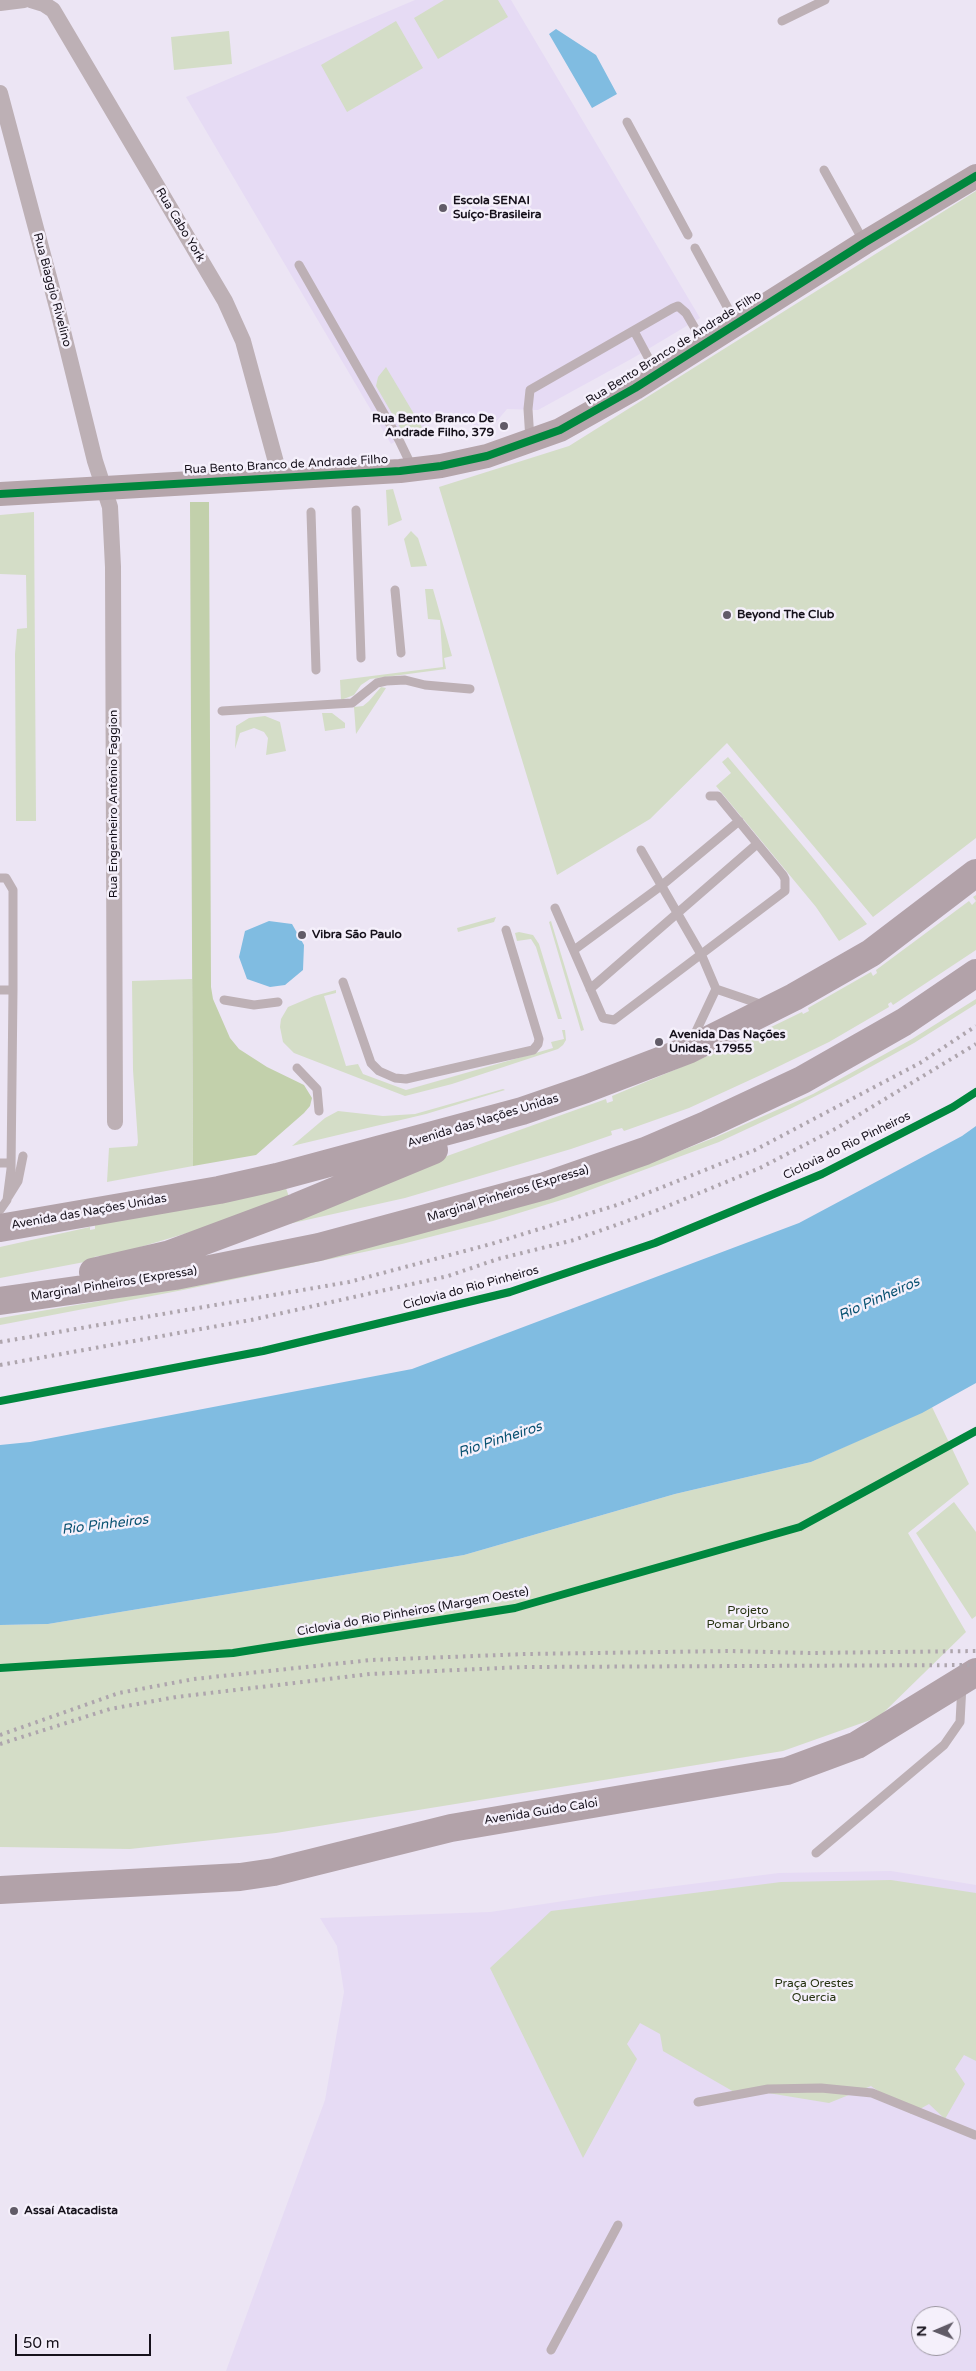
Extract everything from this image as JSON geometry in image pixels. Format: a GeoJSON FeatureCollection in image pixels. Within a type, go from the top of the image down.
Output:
{"type":"FeatureCollection","features":[{"type":"Feature","properties":{"kind":"highway","name":"Avenida das Nações Unidas"},"geometry":{"type":"LineString","coordinates":[[0,1228],[219,1190],[277,1177],[522,1111],[688,1050],[773,1008],[871,952],[976,873]]}},
{"type":"Feature","properties":{"kind":"highway","name":"Marginal Pinheiros (Expressa)"},"geometry":{"type":"LineString","coordinates":[[0,1301],[175,1276],[319,1247],[545,1186],[644,1151],[708,1124],[802,1080],[904,1022],[976,972]]}},
{"type":"Feature","properties":{"kind":"highway"},"geometry":{"type":"LineString","coordinates":[[0,1293],[167,1254],[296,1207],[403,1164],[522,1111]]}},
{"type":"Feature","properties":{"kind":"highway","name":"Avenida Guido Caloi"},"geometry":{"type":"LineString","coordinates":[[84,1885],[240,1877],[274,1872],[469,1824],[787,1771],[857,1745],[969,1677]]}},
{"type":"Feature","properties":{"kind":"highway"},"geometry":{"type":"LineString","coordinates":[[0,1878],[84,1885]]}},
{"type":"Feature","properties":{"kind":"highway"},"geometry":{"type":"LineString","coordinates":[[0,1890],[84,1885]]}},
{"type":"Feature","properties":{"kind":"street"},"geometry":{"type":"LineString","coordinates":[[0,3],[24,0]]}},
{"type":"Feature","properties":{"kind":"street","name":"Rua Cabo York"},"geometry":{"type":"LineString","coordinates":[[31,0],[44,4],[53,10],[226,301],[243,341],[280,477]]}},
{"type":"Feature","properties":{"kind":"street","name":"Rua Biaggio Rivelino"},"geometry":{"type":"LineString","coordinates":[[0,93],[58,311],[95,460],[104,488]]}},
{"type":"Feature","properties":{"kind":"street","name":"Rua Bento Branco de Andrade Filho"},"geometry":{"type":"LineString","coordinates":[[0,494],[413,469],[488,456],[560,430],[657,374],[864,243],[976,176]]}},
{"type":"Feature","properties":{"kind":"street","name":"Rua Engenheiro Antônio Faggion"},"geometry":{"type":"LineString","coordinates":[[104,488],[110,508],[113,567],[115,1122]]}},
{"type":"Feature","properties":{"kind":"lane"},"geometry":{"type":"LineString","coordinates":[[782,22],[826,0]]}},
{"type":"Feature","properties":{"kind":"lane"},"geometry":{"type":"LineString","coordinates":[[627,122],[688,234]]}},
{"type":"Feature","properties":{"kind":"lane"},"geometry":{"type":"LineString","coordinates":[[824,170],[864,243]]}},
{"type":"Feature","properties":{"kind":"lane"},"geometry":{"type":"LineString","coordinates":[[695,248],[736,324]]}},
{"type":"Feature","properties":{"kind":"lane"},"geometry":{"type":"LineString","coordinates":[[300,265],[399,440],[413,469]]}},
{"type":"Feature","properties":{"kind":"lane"},"geometry":{"type":"LineString","coordinates":[[530,442],[528,409],[530,390],[678,306],[686,313],[704,344]]}},
{"type":"Feature","properties":{"kind":"lane"},"geometry":{"type":"LineString","coordinates":[[634,331],[657,374]]}},
{"type":"Feature","properties":{"kind":"lane"},"geometry":{"type":"LineString","coordinates":[[356,510],[361,658]]}},
{"type":"Feature","properties":{"kind":"lane"},"geometry":{"type":"LineString","coordinates":[[311,512],[316,670]]}},
{"type":"Feature","properties":{"kind":"lane"},"geometry":{"type":"LineString","coordinates":[[395,590],[401,653]]}},
{"type":"Feature","properties":{"kind":"lane"},"geometry":{"type":"LineString","coordinates":[[222,711],[352,703],[377,683],[386,681],[405,680],[425,685],[470,689]]}},
{"type":"Feature","properties":{"kind":"lane"},"geometry":{"type":"LineString","coordinates":[[555,908],[603,1018],[614,1020],[702,956],[785,891],[785,879],[718,796],[710,796]]}},
{"type":"Feature","properties":{"kind":"lane"},"geometry":{"type":"LineString","coordinates":[[574,950],[661,886],[739,821]]}},
{"type":"Feature","properties":{"kind":"lane"},"geometry":{"type":"LineString","coordinates":[[590,989],[757,844]]}},
{"type":"Feature","properties":{"kind":"lane"},"geometry":{"type":"LineString","coordinates":[[641,850],[702,956],[716,989],[688,1050]]}},
{"type":"Feature","properties":{"kind":"lane"},"geometry":{"type":"LineString","coordinates":[[0,878],[6,878],[13,890],[11,1163],[6,1200]]}},
{"type":"Feature","properties":{"kind":"lane"},"geometry":{"type":"LineString","coordinates":[[343,982],[371,1063],[379,1071],[395,1078],[406,1079],[533,1050],[538,1044],[539,1039],[506,930]]}},
{"type":"Feature","properties":{"kind":"lane"},"geometry":{"type":"LineString","coordinates":[[716,989],[773,1008]]}},
{"type":"Feature","properties":{"kind":"lane"},"geometry":{"type":"LineString","coordinates":[[0,990],[12,990]]}},
{"type":"Feature","properties":{"kind":"lane"},"geometry":{"type":"LineString","coordinates":[[224,1000],[254,1005],[278,1002]]}},
{"type":"Feature","properties":{"kind":"lane"},"geometry":{"type":"LineString","coordinates":[[297,1068],[317,1089],[319,1111]]}},
{"type":"Feature","properties":{"kind":"lane"},"geometry":{"type":"LineString","coordinates":[[0,1210],[18,1181],[23,1156]]}},
{"type":"Feature","properties":{"kind":"lane"},"geometry":{"type":"LineString","coordinates":[[0,1163],[11,1163]]}},
{"type":"Feature","properties":{"kind":"lane"},"geometry":{"type":"LineString","coordinates":[[816,1854],[944,1745],[960,1722],[969,1677]]}},
{"type":"Feature","properties":{"kind":"lane"},"geometry":{"type":"LineString","coordinates":[[698,2102],[768,2089],[821,2088],[872,2093],[975,2135]]}},
{"type":"Feature","properties":{"kind":"lane"},"geometry":{"type":"LineString","coordinates":[[552,2350],[618,2225]]}},
{"type":"Feature","properties":{"kind":"shaded area","name":"Escola SENAI Suíço-Brasileira"},"geometry":{"type":"Polygon","coordinates":[[[415,0],[511,0],[700,318],[633,358],[538,410],[507,409],[496,422],[484,426],[471,425],[451,412],[420,431],[418,429],[391,444],[186,97],[415,0]]]}},
{"type":"Feature","properties":{"kind":"shaded area"},"geometry":{"type":"Polygon","coordinates":[[[891,1871],[976,1885],[976,2371],[226,2371],[325,2100],[344,1992],[337,1946],[320,1918],[490,1912],[604,1895],[779,1873],[891,1871]]]}},
{"type":"Feature","properties":{"kind":"green space"},"geometry":{"type":"Polygon","coordinates":[[[444,0],[498,0],[508,17],[438,59],[414,18],[444,0]]]}},
{"type":"Feature","properties":{"kind":"green space"},"geometry":{"type":"Polygon","coordinates":[[[396,21],[423,68],[347,112],[321,65],[396,21]]]}},
{"type":"Feature","properties":{"kind":"green space"},"geometry":{"type":"Polygon","coordinates":[[[229,31],[232,64],[174,70],[171,37],[229,31]]]}},
{"type":"Feature","properties":{"kind":"green space","name":"Beyond The Club"},"geometry":{"type":"Polygon","coordinates":[[[976,191],[976,838],[873,917],[727,743],[650,819],[557,875],[439,487],[569,446],[976,191]]]}},
{"type":"Feature","properties":{"kind":"green space"},"geometry":{"type":"Polygon","coordinates":[[[386,367],[423,429],[420,431],[419,429],[405,436],[376,386],[378,377],[386,367]]]}},
{"type":"Feature","properties":{"kind":"green space"},"geometry":{"type":"Polygon","coordinates":[[[393,489],[402,520],[388,526],[386,490],[393,489]]]}},
{"type":"Feature","properties":{"kind":"green space"},"geometry":{"type":"Polygon","coordinates":[[[190,502],[209,502],[211,987],[213,999],[230,1038],[239,1049],[267,1067],[304,1085],[312,1098],[310,1106],[304,1113],[256,1155],[193,1166],[190,502]]]}},
{"type":"Feature","properties":{"kind":"green space"},"geometry":{"type":"Polygon","coordinates":[[[34,512],[36,821],[16,821],[15,654],[17,629],[27,628],[26,575],[0,574],[0,515],[34,512]]]}},
{"type":"Feature","properties":{"kind":"green space"},"geometry":{"type":"Polygon","coordinates":[[[411,531],[418,538],[427,566],[411,567],[404,539],[411,531]]]}},
{"type":"Feature","properties":{"kind":"green space"},"geometry":{"type":"Polygon","coordinates":[[[425,589],[433,589],[452,656],[444,658],[446,669],[370,679],[361,685],[354,695],[341,700],[340,680],[443,667],[440,620],[428,619],[425,589]]]}},
{"type":"Feature","properties":{"kind":"green space"},"geometry":{"type":"Polygon","coordinates":[[[381,687],[386,688],[356,734],[354,707],[363,706],[381,687]]]}},
{"type":"Feature","properties":{"kind":"green space"},"geometry":{"type":"Polygon","coordinates":[[[322,713],[332,713],[345,723],[345,728],[325,731],[322,713]]]}},
{"type":"Feature","properties":{"kind":"green space"},"geometry":{"type":"Polygon","coordinates":[[[265,716],[280,722],[286,751],[266,755],[268,738],[264,732],[254,728],[240,733],[235,749],[236,726],[249,718],[265,716]]]}},
{"type":"Feature","properties":{"kind":"green space"},"geometry":{"type":"Polygon","coordinates":[[[728,757],[867,924],[839,941],[816,907],[716,786],[731,773],[722,762],[728,757]]]}},
{"type":"Feature","properties":{"kind":"green space"},"geometry":{"type":"Polygon","coordinates":[[[969,901],[972,905],[976,901],[976,950],[893,1005],[891,1002],[888,1004],[889,1007],[829,1042],[689,1108],[624,1131],[622,1128],[611,1131],[612,1135],[571,1149],[405,1198],[248,1233],[422,1165],[606,1099],[607,1103],[613,1101],[612,1096],[734,1045],[802,1012],[803,1014],[809,1011],[808,1008],[871,972],[873,976],[877,973],[876,970],[969,901]]]}},
{"type":"Feature","properties":{"kind":"green space"},"geometry":{"type":"Polygon","coordinates":[[[496,917],[494,922],[458,932],[457,928],[496,917]]]}},
{"type":"Feature","properties":{"kind":"green space"},"geometry":{"type":"Polygon","coordinates":[[[551,921],[584,1030],[581,1031],[549,922],[551,921]]]}},
{"type":"Feature","properties":{"kind":"green space"},"geometry":{"type":"Polygon","coordinates":[[[515,933],[533,935],[539,944],[562,1019],[558,1019],[536,947],[531,939],[517,941],[515,933]]]}},
{"type":"Feature","properties":{"kind":"green space"},"geometry":{"type":"Polygon","coordinates":[[[192,979],[193,1166],[107,1182],[109,1148],[137,1146],[138,1142],[133,1070],[132,981],[192,979]]]}},
{"type":"Feature","properties":{"kind":"green space"},"geometry":{"type":"Polygon","coordinates":[[[336,990],[336,993],[324,996],[346,1066],[358,1064],[363,1074],[406,1090],[553,1048],[551,1042],[564,1039],[562,1030],[565,1030],[566,1040],[558,1049],[452,1084],[405,1096],[294,1053],[283,1042],[280,1027],[281,1019],[288,1007],[314,996],[336,990]]]}},
{"type":"Feature","properties":{"kind":"green space"},"geometry":{"type":"Polygon","coordinates":[[[976,999],[976,1004],[914,1043],[790,1109],[719,1142],[571,1197],[493,1221],[402,1244],[183,1290],[0,1325],[0,1318],[135,1295],[642,1166],[716,1137],[813,1094],[912,1039],[976,999]]]}},
{"type":"Feature","properties":{"kind":"green space"},"geometry":{"type":"Polygon","coordinates":[[[505,1090],[426,1114],[292,1146],[325,1118],[338,1111],[383,1116],[415,1114],[505,1090]]]}},
{"type":"Feature","properties":{"kind":"green space"},"geometry":{"type":"Polygon","coordinates":[[[286,1188],[289,1197],[221,1223],[100,1259],[99,1256],[94,1257],[95,1260],[0,1278],[0,1247],[90,1227],[90,1230],[95,1229],[95,1225],[286,1188]]]}},
{"type":"Feature","properties":{"kind":"green space","name":"Projeto Pomar Urbano"},"geometry":{"type":"Polygon","coordinates":[[[932,1407],[969,1484],[908,1533],[966,1632],[879,1717],[783,1751],[276,1833],[130,1849],[0,1847],[0,1625],[48,1624],[464,1555],[675,1494],[811,1462],[932,1407]]]}},
{"type":"Feature","properties":{"kind":"green space"},"geometry":{"type":"Polygon","coordinates":[[[954,1502],[976,1532],[976,1616],[972,1619],[916,1533],[954,1502]]]}},
{"type":"Feature","properties":{"kind":"green space","name":"Praça Orestes Quercia"},"geometry":{"type":"Polygon","coordinates":[[[891,1880],[976,1893],[976,2061],[964,2055],[955,2069],[965,2084],[945,2119],[929,2104],[911,2114],[871,2086],[829,2103],[768,2093],[741,2096],[663,2051],[660,2034],[640,2023],[627,2044],[637,2059],[583,2158],[490,1968],[551,1911],[781,1882],[891,1880]]]}},
{"type":"Feature","properties":{"kind":"water"},"geometry":{"type":"Polygon","coordinates":[[[556,29],[596,55],[617,94],[592,108],[549,34],[556,29]]]}},
{"type":"Feature","properties":{"kind":"water"},"geometry":{"type":"Polygon","coordinates":[[[269,921],[292,924],[304,945],[303,970],[285,985],[270,987],[247,979],[239,957],[245,931],[269,921]]]}},
{"type":"Feature","properties":{"kind":"water","name":"Rio Pinheiros"},"geometry":{"type":"Polygon","coordinates":[[[976,1126],[976,1383],[922,1413],[811,1462],[675,1494],[464,1555],[48,1624],[0,1625],[0,1445],[30,1442],[412,1369],[799,1223],[962,1136],[976,1126]]]}},
{"type":"Feature","properties":{"kind":"railway"},"geometry":{"type":"LineString","coordinates":[[0,1342],[349,1282],[491,1244],[620,1204],[755,1150],[920,1063],[976,1026]]}},
{"type":"Feature","properties":{"kind":"railway"},"geometry":{"type":"LineString","coordinates":[[0,1365],[251,1320],[448,1276],[498,1259],[574,1240],[658,1210],[760,1168],[837,1128],[976,1044]]}},
{"type":"Feature","properties":{"kind":"railway"},"geometry":{"type":"LineString","coordinates":[[0,1735],[119,1693],[194,1679],[371,1660],[526,1654],[730,1651],[808,1653],[976,1651]]}},
{"type":"Feature","properties":{"kind":"railway"},"geometry":{"type":"LineString","coordinates":[[0,1744],[110,1709],[176,1697],[370,1674],[523,1667],[976,1665]]}},
{"type":"Feature","properties":{"kind":"cycle path"},"geometry":{"type":"LineString","coordinates":[[0,494],[400,471],[441,466],[487,456],[560,430],[635,388],[864,243],[976,176]]}},
{"type":"Feature","properties":{"kind":"cycle path","name":"Ciclovia do Rio Pinheiros"},"geometry":{"type":"LineString","coordinates":[[0,1401],[263,1351],[510,1292],[655,1243],[822,1174],[953,1107],[976,1092]]}},
{"type":"Feature","properties":{"kind":"cycle path","name":"Ciclovia do Rio Pinheiros (Margem Oeste)"},"geometry":{"type":"LineString","coordinates":[[0,1668],[233,1653],[515,1608],[800,1527],[976,1431]]}},
{"type":"Feature","properties":{"kind":"place","name":"Escola SENAI Suíço-Brasileira"},"geometry":{"type":"Point","coordinates":[443,208]}},
{"type":"Feature","properties":{"kind":"place","name":"Rua Bento Branco De Andrade Filho, 379"},"geometry":{"type":"Point","coordinates":[504,426]}},
{"type":"Feature","properties":{"kind":"place","name":"Beyond The Club"},"geometry":{"type":"Point","coordinates":[727,615]}},
{"type":"Feature","properties":{"kind":"place","name":"Vibra São Paulo"},"geometry":{"type":"Point","coordinates":[302,935]}},
{"type":"Feature","properties":{"kind":"place","name":"Avenida Das Nações Unidas, 17955"},"geometry":{"type":"Point","coordinates":[659,1042]}},
{"type":"Feature","properties":{"kind":"place","name":"Assaí Atacadista"},"geometry":{"type":"Point","coordinates":[14,2211]}}]}
